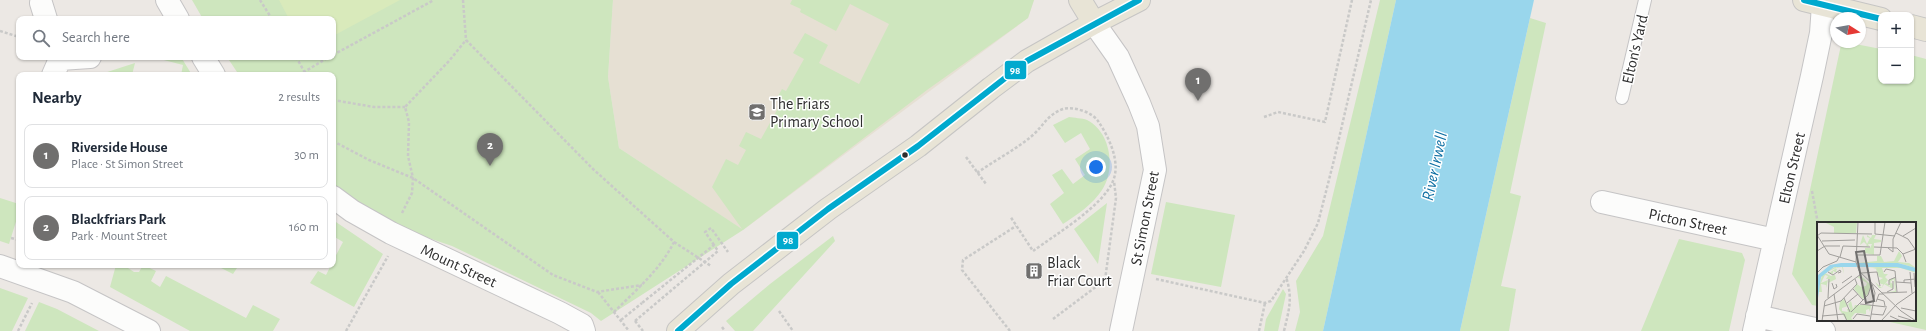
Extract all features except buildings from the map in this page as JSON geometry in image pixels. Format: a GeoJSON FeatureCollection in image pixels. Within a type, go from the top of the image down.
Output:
{"type":"FeatureCollection","features":[{"type":"Feature","properties":{"kind":"main road"},"geometry":{"type":"LineString","coordinates":[[1080,0],[1094,23]]}},
{"type":"Feature","properties":{"kind":"main road"},"geometry":{"type":"LineString","coordinates":[[678,331],[731,284],[828,209],[918,146],[991,88],[1038,54],[1139,0]]}},
{"type":"Feature","properties":{"kind":"main road"},"geometry":{"type":"LineString","coordinates":[[1814,2],[1878,18]]}},
{"type":"Feature","properties":{"kind":"main road"},"geometry":{"type":"LineString","coordinates":[[1914,27],[1926,30]]}},
{"type":"Feature","properties":{"kind":"street","name":"Elton Street"},"geometry":{"type":"LineString","coordinates":[[1755,324],[1821,33],[1814,2]]}},
{"type":"Feature","properties":{"kind":"street","name":"St Simon Street"},"geometry":{"type":"LineString","coordinates":[[1094,23],[1118,57],[1146,120],[1152,141],[1155,170],[1121,331]]}},
{"type":"Feature","properties":{"kind":"street"},"geometry":{"type":"LineString","coordinates":[[57,64],[76,60]]}},
{"type":"Feature","properties":{"kind":"street"},"geometry":{"type":"LineString","coordinates":[[204,60],[212,72]]}},
{"type":"Feature","properties":{"kind":"street","name":"Mount Street"},"geometry":{"type":"LineString","coordinates":[[336,199],[352,211],[395,235],[560,312],[582,325],[584,331]]}},
{"type":"Feature","properties":{"kind":"street","name":"Picton Street"},"geometry":{"type":"LineString","coordinates":[[1602,202],[1775,240]]}},
{"type":"Feature","properties":{"kind":"street"},"geometry":{"type":"LineString","coordinates":[[0,266],[73,292],[148,331]]}},
{"type":"Feature","properties":{"kind":"street"},"geometry":{"type":"LineString","coordinates":[[1755,324],[1824,331]]}},
{"type":"Feature","properties":{"kind":"lane","name":"Elton's Yard"},"geometry":{"type":"LineString","coordinates":[[1622,98],[1645,0]]}},
{"type":"Feature","properties":{"kind":"path"},"geometry":{"type":"LineString","coordinates":[[260,0],[270,16]]}},
{"type":"Feature","properties":{"kind":"path"},"geometry":{"type":"LineString","coordinates":[[336,53],[434,0]]}},
{"type":"Feature","properties":{"kind":"path"},"geometry":{"type":"LineString","coordinates":[[463,0],[466,40],[587,164],[674,242],[711,266]]}},
{"type":"Feature","properties":{"kind":"path"},"geometry":{"type":"LineString","coordinates":[[1264,117],[1278,112],[1325,122],[1352,0]]}},
{"type":"Feature","properties":{"kind":"path"},"geometry":{"type":"LineString","coordinates":[[1133,274],[1265,303],[1271,301],[1286,276],[1304,251],[1318,223],[1334,160],[1370,0]]}},
{"type":"Feature","properties":{"kind":"path"},"geometry":{"type":"LineString","coordinates":[[0,31],[16,36]]}},
{"type":"Feature","properties":{"kind":"path"},"geometry":{"type":"LineString","coordinates":[[336,100],[374,106],[405,107],[449,61],[466,40]]}},
{"type":"Feature","properties":{"kind":"path"},"geometry":{"type":"LineString","coordinates":[[298,60],[304,71],[324,60]]}},
{"type":"Feature","properties":{"kind":"path"},"geometry":{"type":"LineString","coordinates":[[346,331],[395,235],[412,193],[413,178],[408,156],[408,122],[405,107]]}},
{"type":"Feature","properties":{"kind":"path"},"geometry":{"type":"LineString","coordinates":[[977,172],[1033,134],[1046,118],[1064,109],[1083,110],[1096,117],[1108,135],[1114,155],[1114,181],[1116,198],[1105,280],[1053,319]]}},
{"type":"Feature","properties":{"kind":"path"},"geometry":{"type":"LineString","coordinates":[[336,143],[369,160],[413,178],[553,275],[597,292],[629,331]]}},
{"type":"Feature","properties":{"kind":"path"},"geometry":{"type":"LineString","coordinates":[[966,157],[986,184]]}},
{"type":"Feature","properties":{"kind":"path"},"geometry":{"type":"LineString","coordinates":[[1010,216],[1033,251],[1088,211],[1106,193],[1114,181]]}},
{"type":"Feature","properties":{"kind":"path"},"geometry":{"type":"LineString","coordinates":[[1811,188],[1818,222]]}},
{"type":"Feature","properties":{"kind":"path"},"geometry":{"type":"LineString","coordinates":[[1010,331],[962,270],[963,260],[1016,226]]}},
{"type":"Feature","properties":{"kind":"path"},"geometry":{"type":"LineString","coordinates":[[643,331],[635,321],[718,251],[705,232],[711,228],[728,252]]}},
{"type":"Feature","properties":{"kind":"path"},"geometry":{"type":"LineString","coordinates":[[11,238],[16,239]]}},
{"type":"Feature","properties":{"kind":"path"},"geometry":{"type":"LineString","coordinates":[[614,312],[642,285],[666,258],[674,242]]}},
{"type":"Feature","properties":{"kind":"path"},"geometry":{"type":"LineString","coordinates":[[621,320],[714,244]]}},
{"type":"Feature","properties":{"kind":"path"},"geometry":{"type":"LineString","coordinates":[[1284,331],[1290,305],[1291,291],[1286,276]]}},
{"type":"Feature","properties":{"kind":"path"},"geometry":{"type":"LineString","coordinates":[[597,292],[642,285]]}},
{"type":"Feature","properties":{"kind":"path"},"geometry":{"type":"LineString","coordinates":[[18,331],[33,301]]}},
{"type":"Feature","properties":{"kind":"path"},"geometry":{"type":"LineString","coordinates":[[1259,331],[1265,303]]}},
{"type":"Feature","properties":{"kind":"path"},"geometry":{"type":"LineString","coordinates":[[779,311],[793,331]]}},
{"type":"Feature","properties":{"kind":"path"},"geometry":{"type":"LineString","coordinates":[[722,327],[725,331]]}},
{"type":"Feature","properties":{"kind":"shaded area","name":"The Friars Primary School"},"geometry":{"type":"Polygon","coordinates":[[[613,0],[1034,0],[1028,18],[743,230],[619,148],[608,77],[613,0]]]}},
{"type":"Feature","properties":{"kind":"green space"},"geometry":{"type":"Polygon","coordinates":[[[192,0],[613,0],[608,77],[619,148],[742,229],[712,187],[726,159],[738,165],[746,150],[739,146],[746,132],[761,139],[782,101],[777,98],[782,89],[786,91],[804,59],[793,53],[805,33],[828,45],[819,63],[859,84],[889,24],[850,4],[836,31],[800,12],[801,9],[790,4],[792,0],[1034,0],[1028,18],[927,90],[743,230],[601,321],[591,313],[452,246],[399,228],[336,187],[336,72],[237,72],[229,60],[336,60],[336,16],[201,16],[192,0]]]}},
{"type":"Feature","properties":{"kind":"green space"},"geometry":{"type":"Polygon","coordinates":[[[279,0],[400,0],[336,34],[336,16],[287,16],[279,0]]]}},
{"type":"Feature","properties":{"kind":"green space"},"geometry":{"type":"Polygon","coordinates":[[[1380,0],[1396,0],[1323,331],[1295,331],[1300,312],[1296,281],[1323,236],[1380,0]]]}},
{"type":"Feature","properties":{"kind":"green space"},"geometry":{"type":"Polygon","coordinates":[[[1530,18],[1546,23],[1510,193],[1521,196],[1501,286],[1516,289],[1509,331],[1460,331],[1530,18]]]}},
{"type":"Feature","properties":{"kind":"green space"},"geometry":{"type":"Polygon","coordinates":[[[1866,46],[1878,48],[1878,84],[1914,84],[1914,56],[1926,59],[1926,330],[1886,321],[1916,321],[1916,222],[1817,222],[1817,306],[1812,305],[1792,274],[1840,48],[1866,48],[1866,46]]]}},
{"type":"Feature","properties":{"kind":"green space"},"geometry":{"type":"Polygon","coordinates":[[[164,60],[183,60],[190,72],[182,72],[183,65],[164,60]]]}},
{"type":"Feature","properties":{"kind":"green space"},"geometry":{"type":"Polygon","coordinates":[[[135,63],[133,72],[107,72],[135,63]]]}},
{"type":"Feature","properties":{"kind":"green space"},"geometry":{"type":"Polygon","coordinates":[[[1069,117],[1085,119],[1095,126],[1106,142],[1110,162],[1109,172],[1102,190],[1084,209],[1063,224],[1050,204],[1064,193],[1052,175],[1062,169],[1073,184],[1085,175],[1075,159],[1090,149],[1081,133],[1065,143],[1053,125],[1069,117]]]}},
{"type":"Feature","properties":{"kind":"green space"},"geometry":{"type":"Polygon","coordinates":[[[0,198],[16,203],[16,222],[9,244],[0,241],[0,198]]]}},
{"type":"Feature","properties":{"kind":"green space"},"geometry":{"type":"Polygon","coordinates":[[[1166,202],[1235,215],[1221,287],[1151,274],[1166,202]]]}},
{"type":"Feature","properties":{"kind":"green space"},"geometry":{"type":"Polygon","coordinates":[[[1107,203],[1098,264],[1074,229],[1107,203]]]}},
{"type":"Feature","properties":{"kind":"green space"},"geometry":{"type":"Polygon","coordinates":[[[336,222],[383,254],[354,307],[310,283],[318,271],[326,275],[330,268],[336,268],[336,255],[343,242],[336,238],[336,222]]]}},
{"type":"Feature","properties":{"kind":"green space"},"geometry":{"type":"Polygon","coordinates":[[[833,236],[835,241],[753,331],[735,331],[726,321],[770,284],[833,236]]]}},
{"type":"Feature","properties":{"kind":"green space"},"geometry":{"type":"Polygon","coordinates":[[[1679,239],[1742,253],[1745,260],[1729,331],[1641,331],[1679,239]]]}},
{"type":"Feature","properties":{"kind":"green space"},"geometry":{"type":"Polygon","coordinates":[[[115,268],[128,268],[134,272],[139,272],[141,268],[150,268],[156,271],[151,281],[160,287],[166,276],[246,318],[253,305],[280,319],[273,331],[190,331],[110,287],[115,268]]]}},
{"type":"Feature","properties":{"kind":"green space"},"geometry":{"type":"Polygon","coordinates":[[[221,268],[237,268],[233,274],[221,268]]]}},
{"type":"Feature","properties":{"kind":"green space"},"geometry":{"type":"Polygon","coordinates":[[[0,288],[28,298],[12,331],[0,331],[0,288]]]}},
{"type":"Feature","properties":{"kind":"green space"},"geometry":{"type":"Polygon","coordinates":[[[1283,289],[1286,294],[1278,331],[1264,331],[1266,319],[1283,289]]]}},
{"type":"Feature","properties":{"kind":"green space"},"geometry":{"type":"Polygon","coordinates":[[[39,302],[57,309],[99,331],[25,331],[39,302]]]}},
{"type":"Feature","properties":{"kind":"water","name":"River Irwell"},"geometry":{"type":"Polygon","coordinates":[[[1396,0],[1534,0],[1460,331],[1323,331],[1396,0]]]}},
{"type":"Feature","properties":{"kind":"transit line","name":"98"},"geometry":{"type":"LineString","coordinates":[[678,331],[731,284],[828,209],[918,146],[1027,61],[1139,0]]}},
{"type":"Feature","properties":{"kind":"transit line","name":"98"},"geometry":{"type":"LineString","coordinates":[[1804,0],[1878,18]]}},
{"type":"Feature","properties":{"kind":"place","name":"Riverside House"},"geometry":{"type":"Point","coordinates":[1198,101]}},
{"type":"Feature","properties":{"kind":"place","name":"The Friars Primary School"},"geometry":{"type":"Point","coordinates":[757,112]}},
{"type":"Feature","properties":{"kind":"place","name":"Blackfriars Park"},"geometry":{"type":"Point","coordinates":[490,166]}},
{"type":"Feature","properties":{"kind":"place","name":"Black Friar Court"},"geometry":{"type":"Point","coordinates":[1034,271]}}]}
